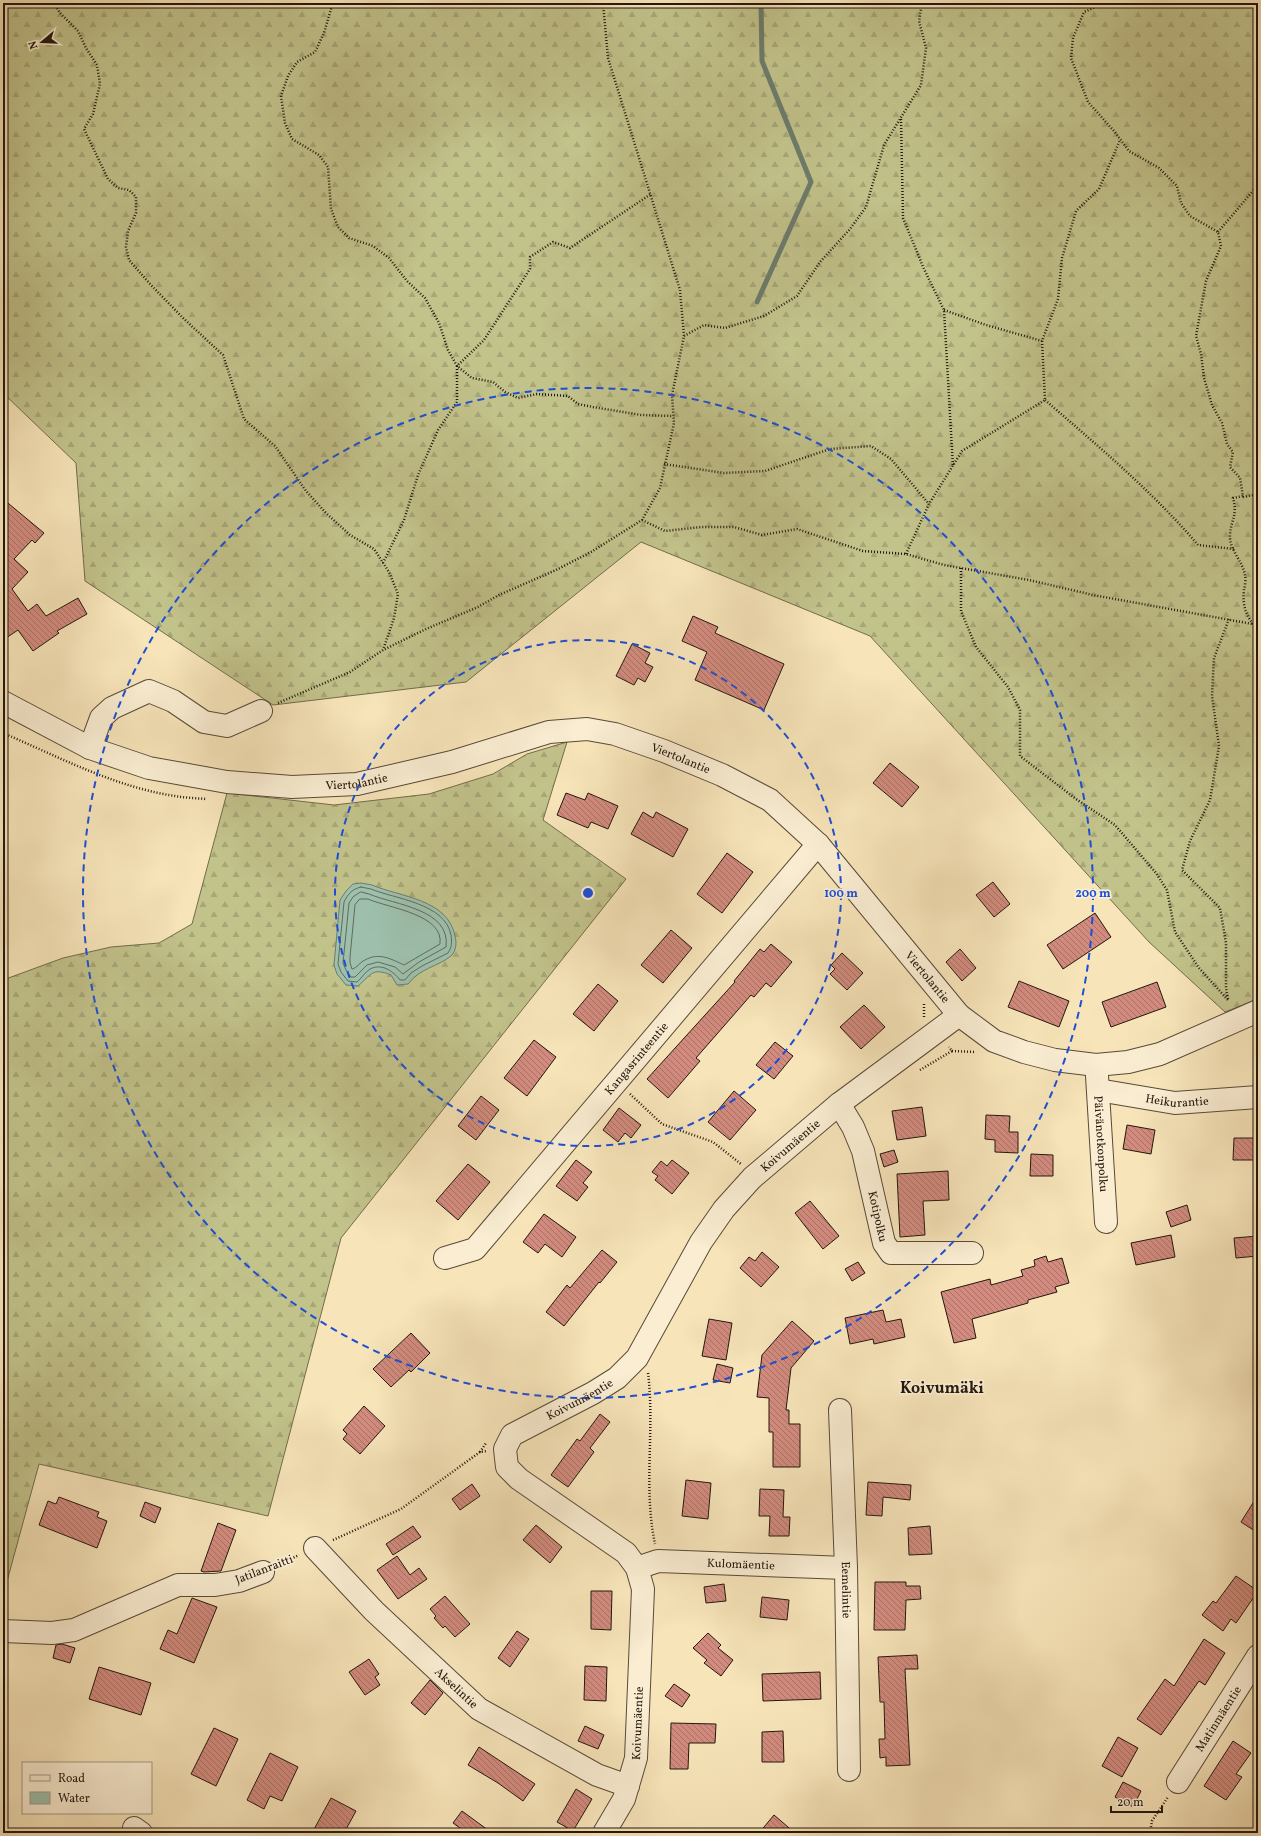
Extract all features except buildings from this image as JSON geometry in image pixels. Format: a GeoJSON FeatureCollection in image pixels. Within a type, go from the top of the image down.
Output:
{"type":"FeatureCollection","features":[{"type":"Feature","properties":{"kind":"street"},"geometry":{"type":"LineString","coordinates":[[90,748],[101,718],[112,708],[149,691],[173,701],[204,722],[227,726],[261,711]]}},
{"type":"Feature","properties":{"kind":"street","name":"Viertolantie"},"geometry":{"type":"LineString","coordinates":[[3,702],[90,748],[150,768],[227,782],[292,787],[357,784],[452,762],[549,732],[587,729],[615,734],[664,751],[722,775],[770,800],[818,844],[959,1015],[994,1040],[1024,1052],[1055,1060],[1096,1065],[1128,1062],[1160,1054],[1258,1011]]}},
{"type":"Feature","properties":{"kind":"street","name":"Kangasrinteentie"},"geometry":{"type":"LineString","coordinates":[[445,1258],[475,1249],[818,844]]}},
{"type":"Feature","properties":{"kind":"street","name":"Koivumäentie"},"geometry":{"type":"LineString","coordinates":[[604,1833],[624,1799],[636,1758],[644,1600],[643,1589],[637,1568],[618,1547],[519,1479],[507,1467],[496,1445],[593,1393],[617,1378],[637,1358],[701,1242],[724,1209],[752,1178],[839,1104],[959,1015]]}},
{"type":"Feature","properties":{"kind":"street","name":"Päivänotkonpolku"},"geometry":{"type":"LineString","coordinates":[[1096,1065],[1106,1222]]}},
{"type":"Feature","properties":{"kind":"street","name":"Heikurantie"},"geometry":{"type":"LineString","coordinates":[[1098,1090],[1175,1103],[1258,1097]]}},
{"type":"Feature","properties":{"kind":"street","name":"Kotipolku"},"geometry":{"type":"LineString","coordinates":[[839,1104],[854,1128],[863,1151],[884,1243],[891,1253],[972,1253]]}},
{"type":"Feature","properties":{"kind":"street","name":"Eemelintie"},"geometry":{"type":"LineString","coordinates":[[840,1410],[846,1568],[849,1770]]}},
{"type":"Feature","properties":{"kind":"street","name":"Akselintie"},"geometry":{"type":"LineString","coordinates":[[315,1548],[374,1611],[479,1709],[597,1775],[628,1786]]}},
{"type":"Feature","properties":{"kind":"street","name":"Kulomäentie"},"geometry":{"type":"LineString","coordinates":[[637,1568],[658,1561],[846,1568]]}},
{"type":"Feature","properties":{"kind":"street","name":"Jatilanraitti"},"geometry":{"type":"LineString","coordinates":[[3,1631],[52,1633],[74,1630],[178,1585],[215,1585],[239,1581],[263,1572]]}},
{"type":"Feature","properties":{"kind":"street","name":"Matinmäentie"},"geometry":{"type":"LineString","coordinates":[[1178,1782],[1258,1656]]}},
{"type":"Feature","properties":{"kind":"path"},"geometry":{"type":"LineString","coordinates":[[54,3],[60,13],[78,31],[86,48],[98,64],[100,84],[93,114],[84,130],[108,179],[118,188],[129,190],[136,197],[136,213],[128,232],[126,247],[129,260],[177,312],[223,355],[244,419],[275,446],[306,491],[326,513],[350,535],[374,549],[389,572],[398,594],[394,618],[383,650]]}},
{"type":"Feature","properties":{"kind":"path"},"geometry":{"type":"LineString","coordinates":[[334,3],[324,34],[314,52],[297,62],[288,76],[280,96],[285,123],[292,139],[319,155],[328,167],[331,209],[338,227],[349,238],[373,246],[389,258],[407,281],[425,298],[439,323],[448,350],[457,366],[472,378],[493,382],[505,392],[518,398],[538,394],[568,396],[578,404],[593,407],[641,415],[673,416]]}},
{"type":"Feature","properties":{"kind":"path"},"geometry":{"type":"LineString","coordinates":[[261,711],[350,672],[383,650],[426,629],[478,607],[499,595],[556,570],[597,548],[642,520],[660,488],[674,423],[672,395],[684,336],[680,290],[608,58],[603,3]]}},
{"type":"Feature","properties":{"kind":"path"},"geometry":{"type":"LineString","coordinates":[[684,336],[704,325],[725,328],[764,316],[797,296],[820,262],[850,229],[866,207],[884,145],[921,85],[926,48],[919,21],[922,3]]}},
{"type":"Feature","properties":{"kind":"path"},"geometry":{"type":"LineString","coordinates":[[1105,3],[1084,12],[1073,38],[1071,58],[1088,102],[1120,139],[1128,151],[1159,168],[1177,186],[1181,203],[1190,216],[1218,232],[1221,246],[1206,281],[1196,336],[1201,354],[1204,378],[1212,405],[1222,423],[1227,444],[1233,452],[1230,467],[1240,478],[1243,496]]}},
{"type":"Feature","properties":{"kind":"path"},"geometry":{"type":"LineString","coordinates":[[901,118],[903,218],[924,269],[944,310],[953,467]]}},
{"type":"Feature","properties":{"kind":"path"},"geometry":{"type":"LineString","coordinates":[[1120,139],[1099,189],[1076,211],[1062,258],[1058,299],[1042,341],[1045,400],[1141,486],[1180,524],[1198,545],[1234,549]]}},
{"type":"Feature","properties":{"kind":"path"},"geometry":{"type":"LineString","coordinates":[[1218,232],[1258,185]]}},
{"type":"Feature","properties":{"kind":"path"},"geometry":{"type":"LineString","coordinates":[[383,563],[404,520],[418,476],[438,430],[457,402],[457,366],[484,340],[530,269],[530,257],[553,242],[570,248],[651,194]]}},
{"type":"Feature","properties":{"kind":"path"},"geometry":{"type":"LineString","coordinates":[[944,310],[986,325],[1042,341]]}},
{"type":"Feature","properties":{"kind":"path"},"geometry":{"type":"LineString","coordinates":[[906,554],[929,504],[962,451],[1045,400]]}},
{"type":"Feature","properties":{"kind":"path"},"geometry":{"type":"LineString","coordinates":[[664,464],[724,473],[765,471],[830,449],[871,446],[892,459],[929,504]]}},
{"type":"Feature","properties":{"kind":"path"},"geometry":{"type":"LineString","coordinates":[[1258,494],[1233,498],[1235,517],[1230,535],[1234,549],[1246,575],[1243,603],[1252,624],[1258,629]]}},
{"type":"Feature","properties":{"kind":"path"},"geometry":{"type":"LineString","coordinates":[[642,520],[665,531],[701,527],[734,527],[762,535],[797,529],[863,551],[906,554],[962,568],[1029,580],[1093,595],[1258,625]]}},
{"type":"Feature","properties":{"kind":"path"},"geometry":{"type":"LineString","coordinates":[[962,568],[961,611],[976,647],[1008,687],[1020,710],[1020,756],[1076,799],[1115,825],[1156,873],[1167,890],[1175,932],[1199,968],[1228,1000]]}},
{"type":"Feature","properties":{"kind":"path"},"geometry":{"type":"LineString","coordinates":[[1229,619],[1214,658],[1212,696],[1219,746],[1210,800],[1190,841],[1182,870],[1220,908],[1226,943],[1226,988],[1232,1022]]}},
{"type":"Feature","properties":{"kind":"path"},"geometry":{"type":"LineString","coordinates":[[3,733],[83,768],[133,786],[175,796],[207,800]]}},
{"type":"Feature","properties":{"kind":"path"},"geometry":{"type":"LineString","coordinates":[[913,1074],[952,1051],[923,1016],[924,1001]]}},
{"type":"Feature","properties":{"kind":"path"},"geometry":{"type":"LineString","coordinates":[[616,1081],[662,1124],[713,1142],[742,1165],[752,1178]]}},
{"type":"Feature","properties":{"kind":"path"},"geometry":{"type":"LineString","coordinates":[[637,1358],[647,1367],[651,1399],[649,1496],[650,1521],[658,1561]]}},
{"type":"Feature","properties":{"kind":"path"},"geometry":{"type":"LineString","coordinates":[[480,1452],[496,1445]]}},
{"type":"Feature","properties":{"kind":"path"},"geometry":{"type":"LineString","coordinates":[[480,1452],[496,1445]]}},
{"type":"Feature","properties":{"kind":"path","name":"Jatilanraitti"},"geometry":{"type":"LineString","coordinates":[[263,1572],[401,1509],[480,1452]]}},
{"type":"Feature","properties":{"kind":"path"},"geometry":{"type":"LineString","coordinates":[[1150,1833],[1152,1821],[1178,1782]]}},
{"type":"Feature","properties":{"kind":"green space"},"geometry":{"type":"Polygon","coordinates":[[[3,3],[1258,3],[1258,999],[1225,1012],[1149,942],[870,636],[641,542],[466,682],[273,705],[85,581],[76,463],[3,393],[3,3]]]}},
{"type":"Feature","properties":{"kind":"green space"},"geometry":{"type":"Polygon","coordinates":[[[567,742],[543,820],[626,879],[341,1238],[268,1516],[39,1464],[3,1596],[3,980],[63,958],[111,947],[159,943],[192,924],[227,793],[334,805],[429,794],[493,774],[527,754],[567,742]]]}},
{"type":"Feature","properties":{"kind":"water"},"geometry":{"type":"Polygon","coordinates":[[[361,883],[372,885],[421,901],[443,914],[451,924],[455,936],[456,947],[453,954],[446,960],[418,974],[408,984],[397,985],[391,975],[376,972],[372,973],[358,986],[346,985],[337,974],[334,965],[340,900],[353,884],[361,883]]]}},
{"type":"Feature","properties":{"kind":"waterway"},"geometry":{"type":"LineString","coordinates":[[757,302],[811,182],[762,61],[761,3]]}},
{"type":"Feature","properties":{"kind":"district","name":"Koivumäki"},"geometry":{"type":"Point","coordinates":[942,1387]}}]}
